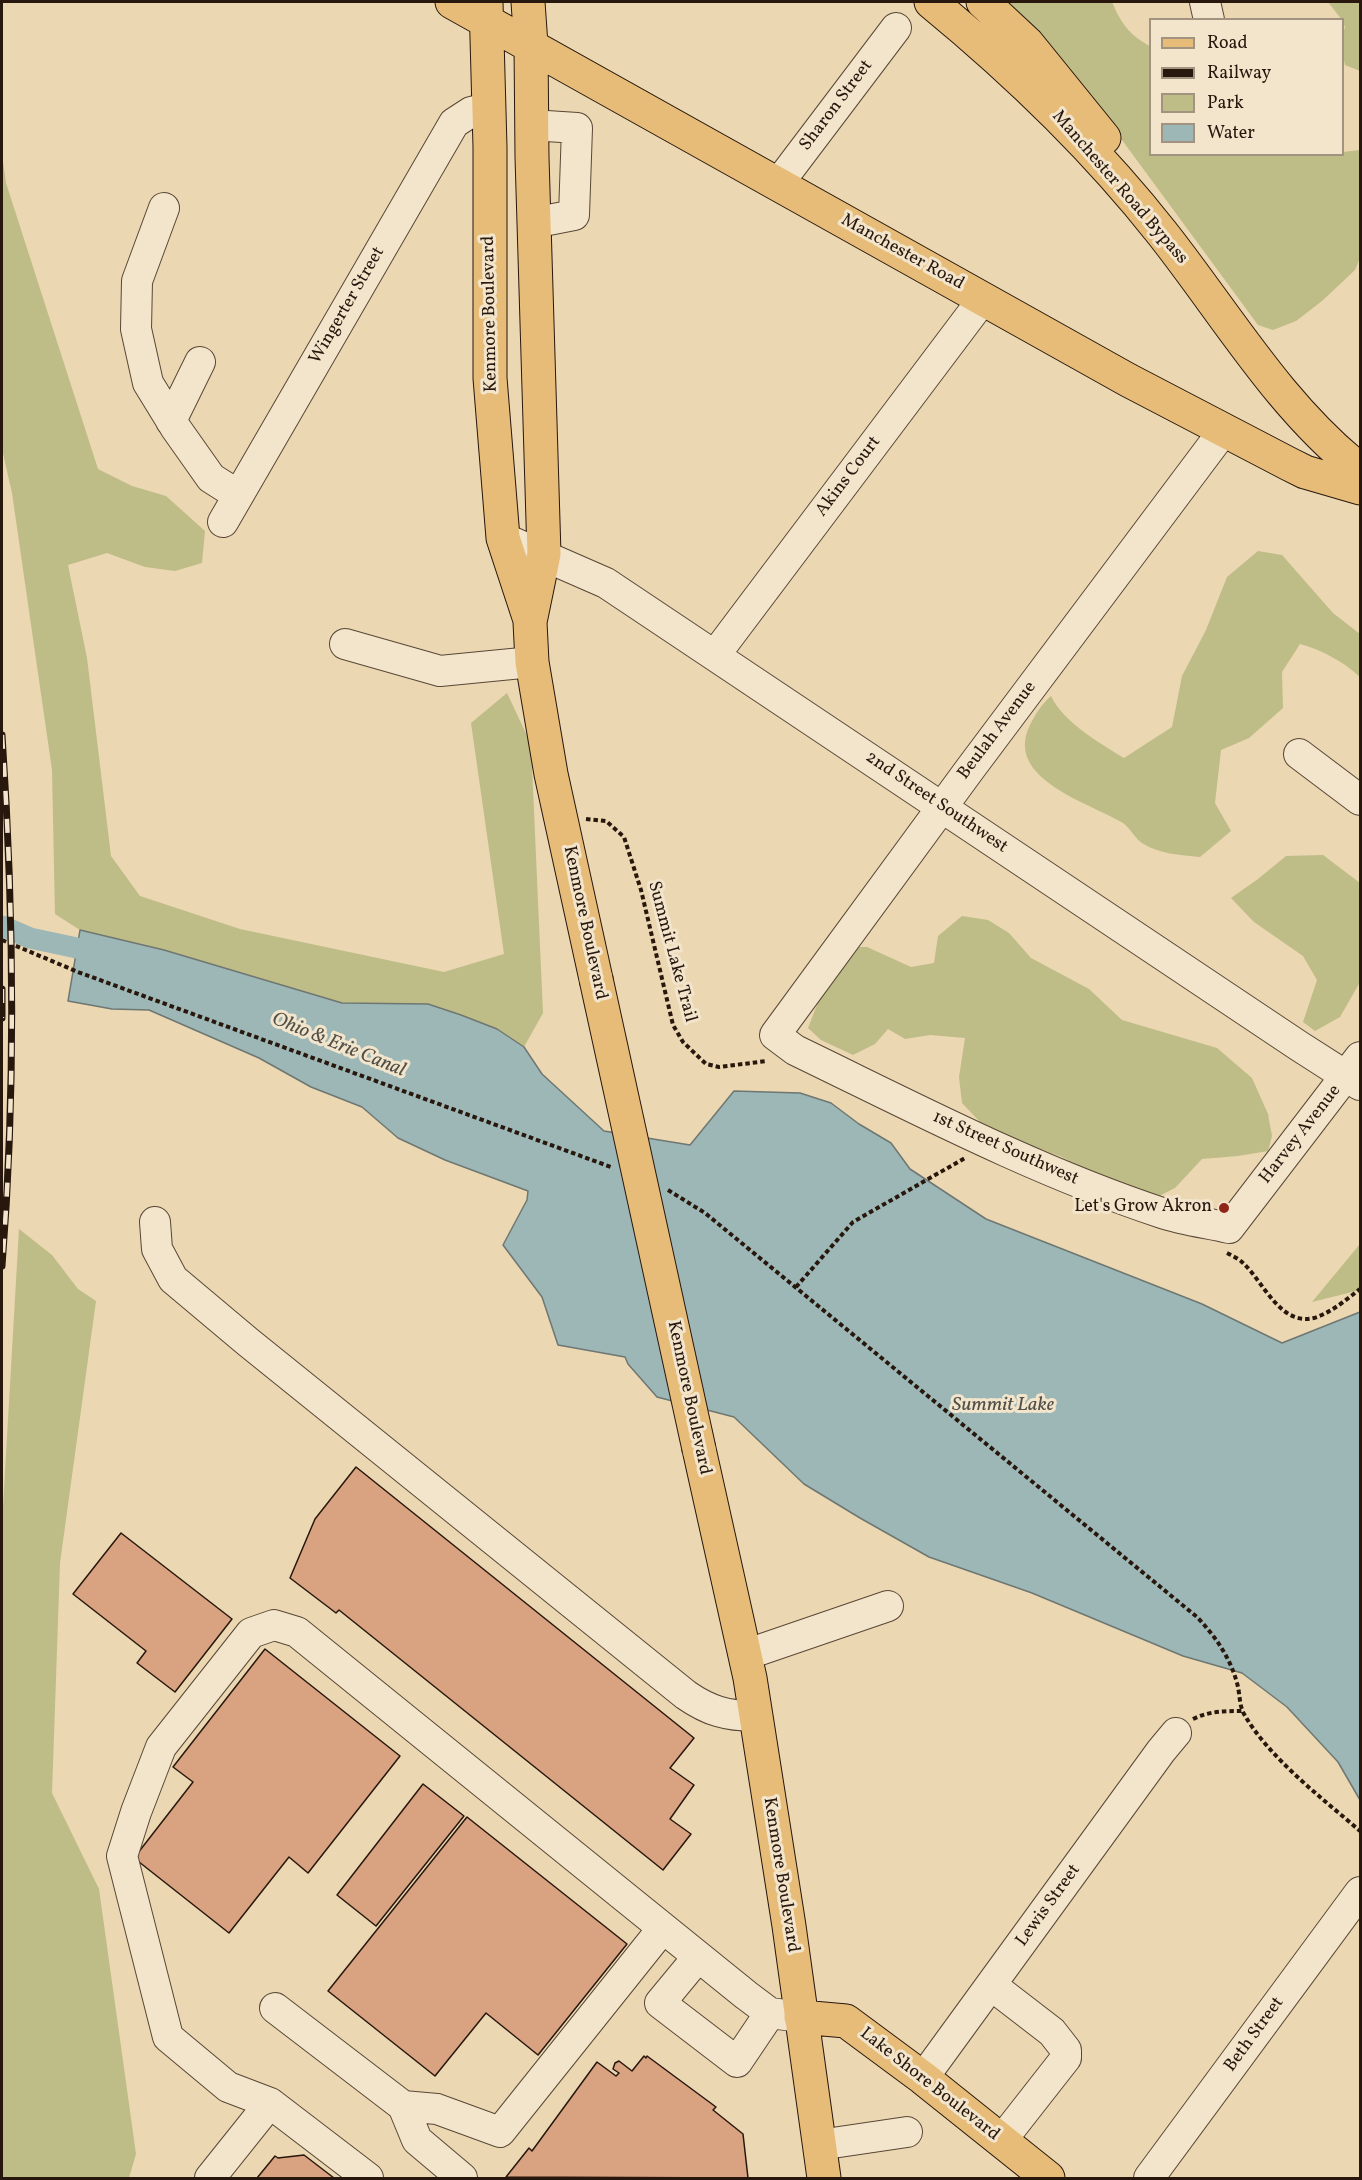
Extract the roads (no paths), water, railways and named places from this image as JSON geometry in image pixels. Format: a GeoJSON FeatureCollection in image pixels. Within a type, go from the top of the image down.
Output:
{"type":"FeatureCollection","features":[{"type":"Feature","properties":{"kind":"main road","name":"Manchester Road"},"geometry":{"type":"LineString","coordinates":[[452,2],[486,11],[531,45],[1128,380],[1305,472],[1360,488]]}},
{"type":"Feature","properties":{"kind":"main road","name":"Kenmore Boulevard"},"geometry":{"type":"LineString","coordinates":[[528,2],[544,554],[530,622],[532,662],[561,818],[745,1654],[789,1926],[785,2015],[819,2145],[824,2178]]}},
{"type":"Feature","properties":{"kind":"main road","name":"Manchester Road Bypass"},"geometry":{"type":"LineString","coordinates":[[931,2],[1019,78],[1060,118],[1162,233],[1246,347],[1302,416],[1360,470]]}},
{"type":"Feature","properties":{"kind":"main road"},"geometry":{"type":"LineString","coordinates":[[983,2],[1020,35],[1074,99],[1139,183],[1162,233]]}},
{"type":"Feature","properties":{"kind":"main road","name":"Kenmore Boulevard"},"geometry":{"type":"LineString","coordinates":[[486,11],[490,147],[490,378],[503,538],[530,622]]}},
{"type":"Feature","properties":{"kind":"main road","name":"Lake Shore Boulevard"},"geometry":{"type":"LineString","coordinates":[[785,2015],[846,2020],[1048,2178]]}},
{"type":"Feature","properties":{"kind":"street"},"geometry":{"type":"LineString","coordinates":[[1205,2],[1209,18]]}},
{"type":"Feature","properties":{"kind":"street","name":"Sharon Street"},"geometry":{"type":"LineString","coordinates":[[778,184],[896,28]]}},
{"type":"Feature","properties":{"kind":"street","name":"Wingerter Street"},"geometry":{"type":"LineString","coordinates":[[223,522],[454,123],[471,112],[488,108]]}},
{"type":"Feature","properties":{"kind":"street"},"geometry":{"type":"LineString","coordinates":[[531,125],[577,128],[574,215],[533,223]]}},
{"type":"Feature","properties":{"kind":"street"},"geometry":{"type":"LineString","coordinates":[[164,208],[137,282],[136,330],[148,382],[171,421],[212,478],[238,495]]}},
{"type":"Feature","properties":{"kind":"street","name":"Akins Court"},"geometry":{"type":"LineString","coordinates":[[715,655],[983,298]]}},
{"type":"Feature","properties":{"kind":"street"},"geometry":{"type":"LineString","coordinates":[[171,421],[200,362]]}},
{"type":"Feature","properties":{"kind":"street","name":"Beulah Avenue"},"geometry":{"type":"LineString","coordinates":[[775,1047],[943,807],[1224,430]]}},
{"type":"Feature","properties":{"kind":"street","name":"2nd Street Southwest"},"geometry":{"type":"LineString","coordinates":[[503,538],[606,583],[943,807],[1356,1072]]}},
{"type":"Feature","properties":{"kind":"street"},"geometry":{"type":"LineString","coordinates":[[345,644],[440,671],[532,662]]}},
{"type":"Feature","properties":{"kind":"street"},"geometry":{"type":"LineString","coordinates":[[1299,754],[1360,800]]}},
{"type":"Feature","properties":{"kind":"street","name":"1st Street Southwest"},"geometry":{"type":"LineString","coordinates":[[775,1047],[795,1050],[971,1135],[1077,1182],[1164,1213],[1229,1228],[1241,1213]]}},
{"type":"Feature","properties":{"kind":"street","name":"Harvey Avenue"},"geometry":{"type":"LineString","coordinates":[[1241,1213],[1356,1072]]}},
{"type":"Feature","properties":{"kind":"street"},"geometry":{"type":"LineString","coordinates":[[155,1222],[157,1249],[173,1279],[248,1342],[686,1695],[702,1706],[733,1716],[756,1716]]}},
{"type":"Feature","properties":{"kind":"street"},"geometry":{"type":"LineString","coordinates":[[745,1654],[888,1606]]}},
{"type":"Feature","properties":{"kind":"street"},"geometry":{"type":"LineString","coordinates":[[368,2178],[270,2103],[228,2087],[168,2037],[122,1856],[161,1747],[251,1633],[274,1625],[297,1632],[698,1957],[785,2015],[737,2062],[660,2003],[698,1957]]}},
{"type":"Feature","properties":{"kind":"street","name":"Lewis Street"},"geometry":{"type":"LineString","coordinates":[[923,2078],[1176,1733]]}},
{"type":"Feature","properties":{"kind":"street","name":"Beth Street"},"geometry":{"type":"LineString","coordinates":[[1149,2178],[1360,1892]]}},
{"type":"Feature","properties":{"kind":"street"},"geometry":{"type":"LineString","coordinates":[[403,2106],[436,2109],[500,2132],[663,1928]]}},
{"type":"Feature","properties":{"kind":"street"},"geometry":{"type":"LineString","coordinates":[[991,1985],[1052,2032],[1066,2049],[1066,2058],[1001,2141]]}},
{"type":"Feature","properties":{"kind":"street"},"geometry":{"type":"LineString","coordinates":[[275,2008],[403,2106],[417,2140],[462,2178]]}},
{"type":"Feature","properties":{"kind":"street"},"geometry":{"type":"LineString","coordinates":[[210,2178],[270,2103]]}},
{"type":"Feature","properties":{"kind":"street"},"geometry":{"type":"LineString","coordinates":[[819,2145],[907,2132]]}},
{"type":"Feature","properties":{"kind":"water","name":"Summit Lake"},"geometry":{"type":"Polygon","coordinates":[[[80,930],[164,950],[342,1003],[428,1004],[461,1015],[497,1029],[524,1047],[542,1074],[604,1131],[690,1145],[734,1091],[800,1093],[831,1103],[859,1124],[891,1143],[910,1169],[986,1219],[1202,1304],[1282,1343],[1360,1312],[1360,1800],[1338,1762],[1287,1707],[1242,1673],[1183,1656],[1032,1593],[929,1557],[804,1484],[734,1417],[657,1397],[628,1364],[625,1357],[558,1345],[542,1297],[503,1245],[527,1200],[528,1191],[445,1160],[398,1138],[362,1107],[311,1087],[259,1058],[149,1010],[112,1009],[68,1001],[80,930]]]}},
{"type":"Feature","properties":{"kind":"waterway","name":"Ohio & Erie Canal"},"geometry":{"type":"LineString","coordinates":[[2,926],[30,938],[105,954]]}},
{"type":"Feature","properties":{"kind":"railway"},"geometry":{"type":"LineString","coordinates":[[2,735],[9,868],[12,1000],[10,1133],[2,1266]]}},
{"type":"Feature","properties":{"kind":"railway"},"geometry":{"type":"LineString","coordinates":[[2,989],[2,1018]]}},
{"type":"Feature","properties":{"kind":"place","name":"Let's Grow Akron"},"geometry":{"type":"Point","coordinates":[1224,1208]}}]}
